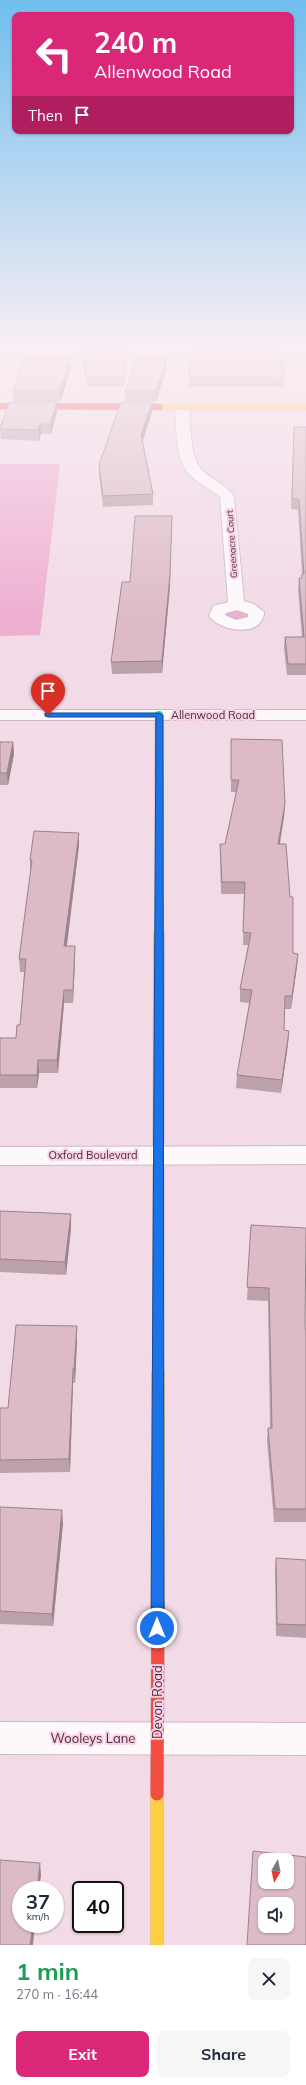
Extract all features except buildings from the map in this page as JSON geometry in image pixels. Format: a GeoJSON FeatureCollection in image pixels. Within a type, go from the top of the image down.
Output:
{"type":"FeatureCollection","features":[{"type":"Feature","properties":{"kind":"street","name":"Greenacre Court"},"geometry":{"type":"LineString","coordinates":[[186,437],[189,462],[194,472],[220,488],[227,496],[236,605]]}},
{"type":"Feature","properties":{"kind":"street","name":"Allenwood Road"},"geometry":{"type":"LineString","coordinates":[[0,715],[306,715]]}},
{"type":"Feature","properties":{"kind":"street","name":"Devon Road"},"geometry":{"type":"LineString","coordinates":[[157,1945],[159,715]]}},
{"type":"Feature","properties":{"kind":"street","name":"Oxford Boulevard"},"geometry":{"type":"LineString","coordinates":[[0,1156],[306,1155]]}},
{"type":"Feature","properties":{"kind":"street","name":"Wooleys Lane"},"geometry":{"type":"LineString","coordinates":[[0,1738],[306,1739]]}},
{"type":"Feature","properties":{"kind":"shaded area"},"geometry":{"type":"Polygon","coordinates":[[[0,464],[60,464],[40,635],[0,636],[0,464]]]}},
{"type":"Feature","properties":{"kind":"shaded area"},"geometry":{"type":"Polygon","coordinates":[[[253,609],[245,624],[217,613],[219,610],[253,609]]]}},
{"type":"Feature","properties":{"kind":"traffic: fast"},"geometry":{"type":"LineString","coordinates":[[159,715],[159,774]]}},
{"type":"Feature","properties":{"kind":"traffic: fast"},"geometry":{"type":"LineString","coordinates":[[158,1270],[159,986]]}},
{"type":"Feature","properties":{"kind":"traffic: slow"},"geometry":{"type":"LineString","coordinates":[[159,774],[159,986]]}},
{"type":"Feature","properties":{"kind":"traffic: slow"},"geometry":{"type":"LineString","coordinates":[[158,1270],[158,1603]]}},
{"type":"Feature","properties":{"kind":"traffic: slow"},"geometry":{"type":"LineString","coordinates":[[157,1794],[157,1945]]}},
{"type":"Feature","properties":{"kind":"traffic: jam"},"geometry":{"type":"LineString","coordinates":[[157,1794],[158,1603]]}},
{"type":"Feature","properties":{"kind":"route"},"geometry":{"type":"LineString","coordinates":[[48,715],[159,715],[157,1628]]}}]}
